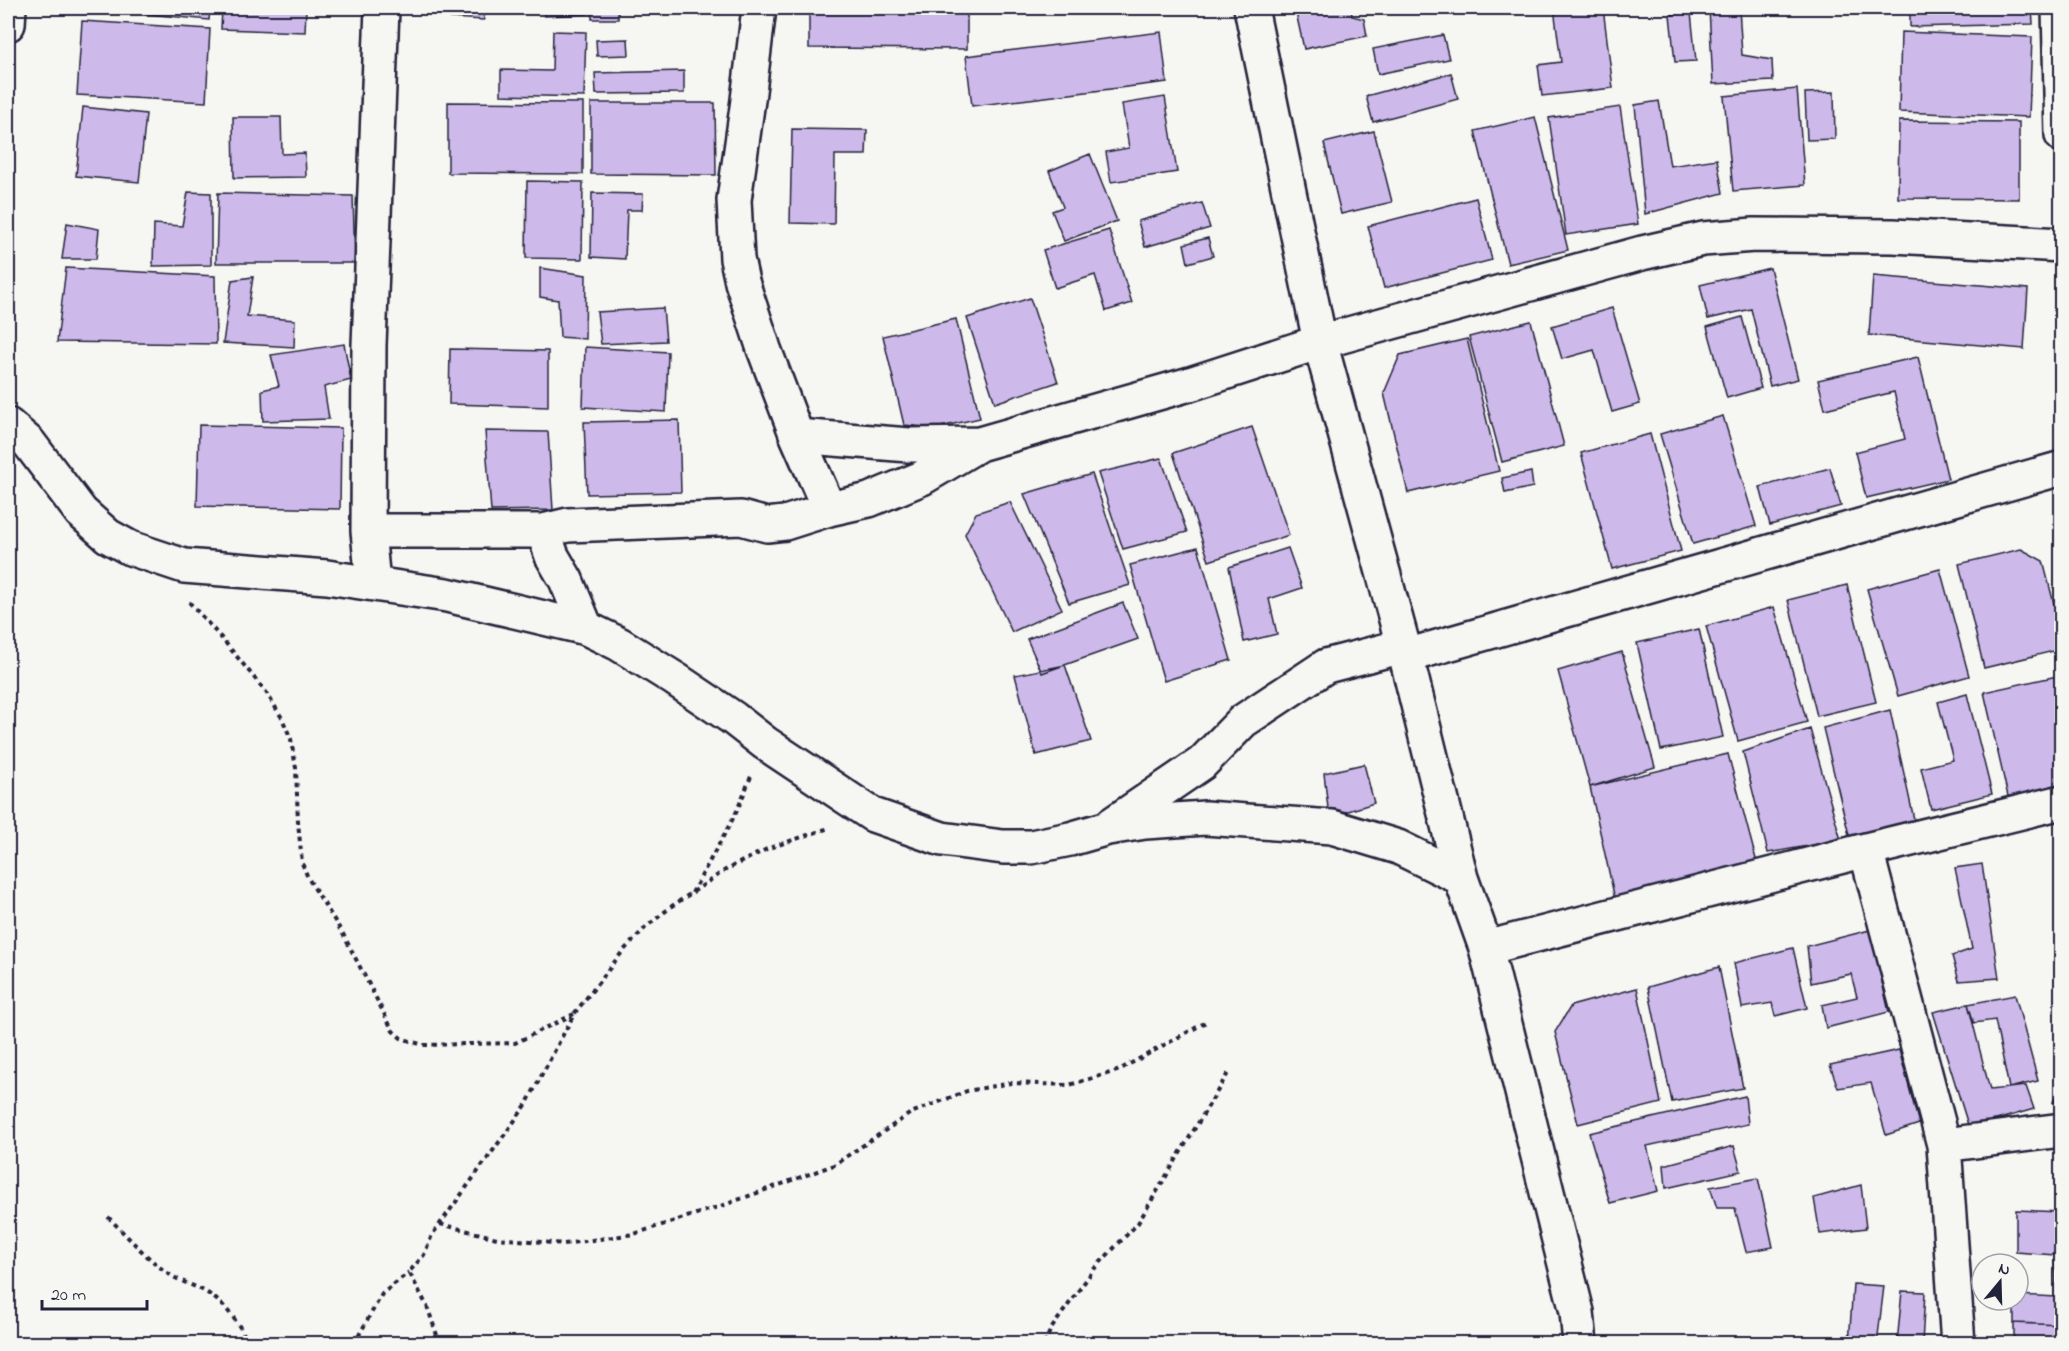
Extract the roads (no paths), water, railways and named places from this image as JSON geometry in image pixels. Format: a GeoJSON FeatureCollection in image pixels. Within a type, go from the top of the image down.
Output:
{"type":"FeatureCollection","features":[{"type":"Feature","properties":{"kind":"street"},"geometry":{"type":"LineString","coordinates":[[8,24],[9,8]]}},
{"type":"Feature","properties":{"kind":"street"},"geometry":{"type":"LineString","coordinates":[[373,583],[368,531],[369,345],[382,8]]}},
{"type":"Feature","properties":{"kind":"street"},"geometry":{"type":"LineString","coordinates":[[759,8],[734,200],[737,259],[752,315],[797,436],[829,509]]}},
{"type":"Feature","properties":{"kind":"street"},"geometry":{"type":"LineString","coordinates":[[1251,8],[1320,342],[1405,651],[1461,878],[1486,948],[1576,1312],[1580,1344]]}},
{"type":"Feature","properties":{"kind":"street"},"geometry":{"type":"LineString","coordinates":[[2059,8],[2061,135]]}},
{"type":"Feature","properties":{"kind":"street"},"geometry":{"type":"LineString","coordinates":[[368,531],[543,531],[568,525],[741,518],[761,524],[785,523],[829,509],[869,500],[922,478],[979,444],[1190,384],[1320,342],[1703,239],[1754,235],[1893,236],[2061,244]]}},
{"type":"Feature","properties":{"kind":"street"},"geometry":{"type":"LineString","coordinates":[[8,425],[29,443],[81,512],[108,536],[130,548],[184,566],[327,577],[447,595],[586,628],[619,644],[675,680],[873,814],[942,839],[1003,847],[1031,847],[1107,828],[1145,822],[1205,818],[1332,827],[1398,847],[1461,878]]}},
{"type":"Feature","properties":{"kind":"street"},"geometry":{"type":"LineString","coordinates":[[797,436],[909,445],[979,444]]}},
{"type":"Feature","properties":{"kind":"street"},"geometry":{"type":"LineString","coordinates":[[1107,828],[1202,763],[1244,722],[1326,666],[1405,651],[2061,468]]}},
{"type":"Feature","properties":{"kind":"street"},"geometry":{"type":"LineString","coordinates":[[543,531],[552,556],[566,580],[586,628]]}},
{"type":"Feature","properties":{"kind":"street"},"geometry":{"type":"LineString","coordinates":[[1486,948],[2061,802]]}},
{"type":"Feature","properties":{"kind":"street"},"geometry":{"type":"LineString","coordinates":[[1866,850],[1944,1145],[1958,1344]]}},
{"type":"Feature","properties":{"kind":"street"},"geometry":{"type":"LineString","coordinates":[[1944,1145],[2061,1130]]}}]}
